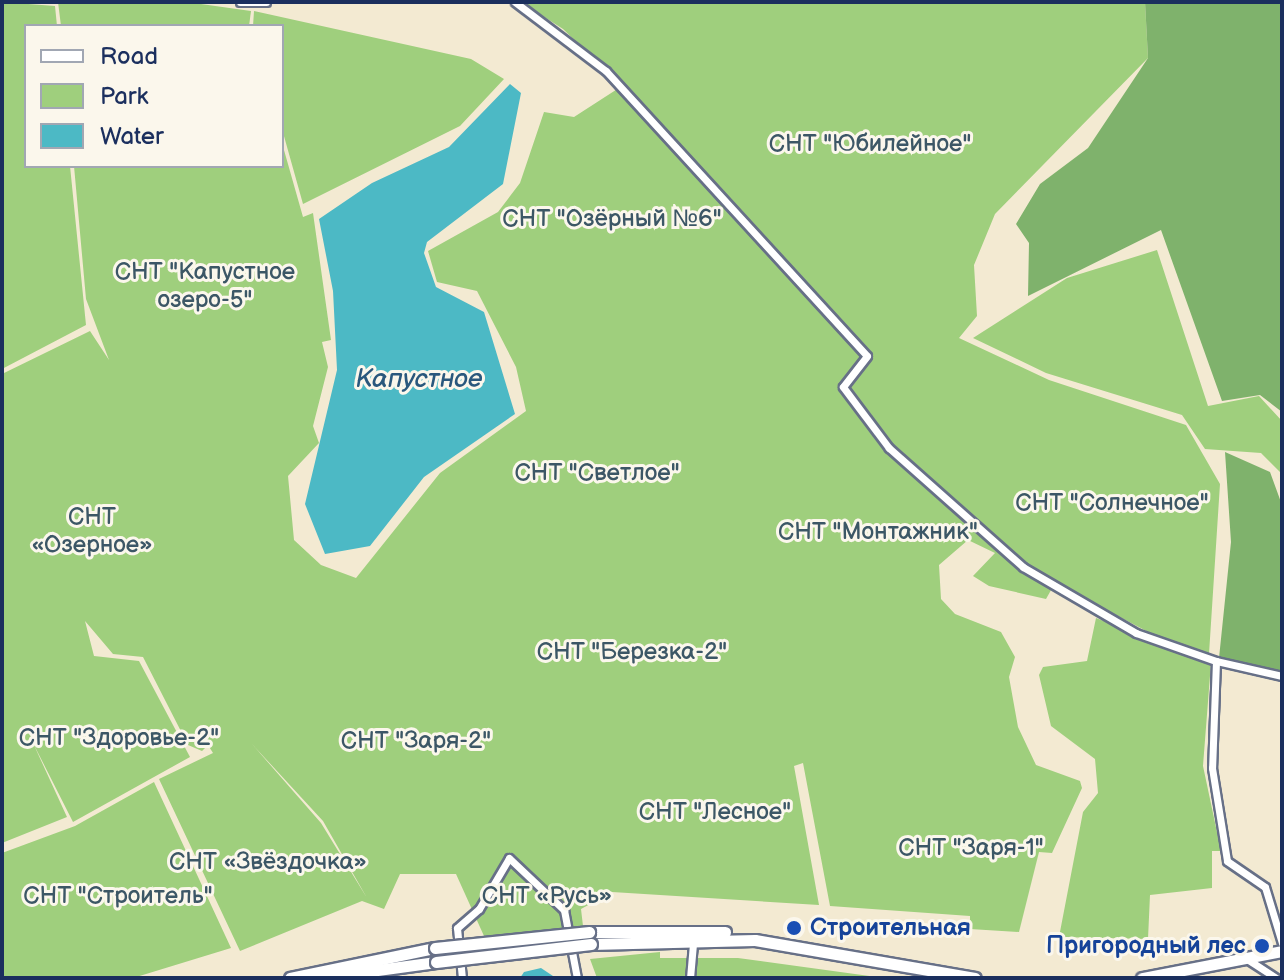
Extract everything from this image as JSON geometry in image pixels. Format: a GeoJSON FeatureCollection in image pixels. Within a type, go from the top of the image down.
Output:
{"type":"FeatureCollection","features":[{"type":"Feature","properties":{"kind":"main road"},"geometry":{"type":"LineString","coordinates":[[290,978],[435,948],[677,929],[797,939],[957,975]]}},
{"type":"Feature","properties":{"kind":"main road"},"geometry":{"type":"LineString","coordinates":[[319,978],[590,938],[693,939],[799,945],[975,978]]}},
{"type":"Feature","properties":{"kind":"main road"},"geometry":{"type":"LineString","coordinates":[[1142,978],[1282,951]]}},
{"type":"Feature","properties":{"kind":"street"},"geometry":{"type":"LineString","coordinates":[[240,2],[266,2]]}},
{"type":"Feature","properties":{"kind":"street"},"geometry":{"type":"LineString","coordinates":[[515,2],[606,71],[867,356],[843,387],[889,448],[1023,567],[1136,633],[1216,661],[1282,676]]}},
{"type":"Feature","properties":{"kind":"street"},"geometry":{"type":"LineString","coordinates":[[1216,661],[1212,768],[1227,861],[1265,887],[1282,943]]}},
{"type":"Feature","properties":{"kind":"street"},"geometry":{"type":"LineString","coordinates":[[462,978],[457,928],[479,909],[509,858],[564,910],[577,978]]}},
{"type":"Feature","properties":{"kind":"street"},"geometry":{"type":"LineString","coordinates":[[690,978],[693,939]]}},
{"type":"Feature","properties":{"kind":"street"},"geometry":{"type":"LineString","coordinates":[[1245,959],[1276,978]]}},
{"type":"Feature","properties":{"kind":"green space"},"geometry":{"type":"Polygon","coordinates":[[[2,2],[55,6],[57,24],[24,24],[24,168],[70,168],[86,325],[2,369],[2,2]]]}},
{"type":"Feature","properties":{"kind":"green space"},"geometry":{"type":"Polygon","coordinates":[[[58,2],[201,4],[251,11],[249,24],[61,24],[58,2]]]}},
{"type":"Feature","properties":{"kind":"green space"},"geometry":{"type":"Polygon","coordinates":[[[521,2],[1145,2],[1148,58],[995,214],[974,265],[977,316],[959,338],[1049,380],[1186,425],[1220,484],[1209,654],[1154,635],[1055,583],[1046,599],[989,586],[973,576],[995,553],[968,540],[939,565],[941,599],[955,614],[1001,632],[1015,657],[1009,677],[1018,727],[1036,765],[1080,781],[1082,788],[1052,853],[1039,852],[1019,932],[970,929],[970,916],[830,906],[803,763],[794,766],[819,905],[612,892],[581,909],[583,926],[484,936],[456,874],[400,874],[384,909],[362,901],[240,951],[159,779],[213,753],[208,745],[202,751],[188,745],[143,657],[113,654],[85,621],[94,656],[139,661],[190,757],[73,822],[33,743],[67,817],[2,843],[2,374],[90,331],[109,360],[86,299],[74,168],[284,168],[284,150],[303,217],[313,213],[331,340],[322,342],[328,367],[313,426],[319,443],[288,476],[294,540],[321,565],[356,578],[440,473],[526,411],[516,367],[477,291],[437,282],[428,251],[498,212],[520,183],[544,112],[574,117],[622,86],[563,29],[521,2]],[[252,744],[321,823],[367,898],[323,821],[252,744]]]}},
{"type":"Feature","properties":{"kind":"green space"},"geometry":{"type":"Polygon","coordinates":[[[1145,2],[1282,2],[1282,412],[1260,395],[1222,401],[1161,230],[1028,296],[1029,243],[1016,224],[1040,184],[1088,148],[1148,58],[1145,2]]]}},
{"type":"Feature","properties":{"kind":"green space"},"geometry":{"type":"Polygon","coordinates":[[[254,11],[471,59],[504,79],[460,126],[303,204],[284,136],[284,24],[253,24],[254,11]]]}},
{"type":"Feature","properties":{"kind":"green space"},"geometry":{"type":"Polygon","coordinates":[[[1157,250],[1208,406],[1259,396],[1282,421],[1282,474],[1261,453],[1205,449],[1182,415],[1046,373],[973,338],[1067,278],[1157,250]]]}},
{"type":"Feature","properties":{"kind":"green space"},"geometry":{"type":"Polygon","coordinates":[[[1225,452],[1270,472],[1282,505],[1282,672],[1219,658],[1231,542],[1225,452]]]}},
{"type":"Feature","properties":{"kind":"green space"},"geometry":{"type":"Polygon","coordinates":[[[1096,618],[1211,663],[1203,766],[1221,851],[1212,851],[1212,888],[1150,895],[1148,939],[1059,937],[1083,812],[1098,793],[1095,759],[1051,726],[1039,675],[1043,667],[1087,661],[1096,618]]]}},
{"type":"Feature","properties":{"kind":"green space","name":"СНТ \"Строитель\""},"geometry":{"type":"Polygon","coordinates":[[[154,782],[231,948],[133,978],[2,978],[2,853],[75,826],[154,782]]]}},
{"type":"Feature","properties":{"kind":"green space"},"geometry":{"type":"Polygon","coordinates":[[[660,952],[660,958],[738,958],[884,978],[597,978],[590,959],[660,952]]]}},
{"type":"Feature","properties":{"kind":"water","name":"Капустное"},"geometry":{"type":"Polygon","coordinates":[[[510,84],[521,93],[503,184],[427,242],[424,253],[436,287],[484,312],[515,414],[424,477],[370,546],[325,554],[305,504],[337,370],[333,291],[319,219],[372,183],[449,147],[510,84]]]}},
{"type":"Feature","properties":{"kind":"water"},"geometry":{"type":"Polygon","coordinates":[[[541,968],[556,978],[520,978],[524,972],[541,968]]]}},
{"type":"Feature","properties":{"kind":"place","name":"Строительная"},"geometry":{"type":"Point","coordinates":[794,928]}},
{"type":"Feature","properties":{"kind":"place","name":"Пригородный лес"},"geometry":{"type":"Point","coordinates":[1262,946]}},
{"type":"Feature","properties":{"kind":"park label","name":"СНТ \"Юбилейное\""},"geometry":{"type":"Point","coordinates":[870,144]}},
{"type":"Feature","properties":{"kind":"park label","name":"СНТ \"Озёрный №6\""},"geometry":{"type":"Point","coordinates":[612,219]}},
{"type":"Feature","properties":{"kind":"park label","name":"СНТ \"Капустное озеро-5\""},"geometry":{"type":"Point","coordinates":[205,286]}},
{"type":"Feature","properties":{"kind":"park label","name":"СНТ \"Светлое\""},"geometry":{"type":"Point","coordinates":[597,473]}},
{"type":"Feature","properties":{"kind":"park label","name":"СНТ \"Солнечное\""},"geometry":{"type":"Point","coordinates":[1112,503]}},
{"type":"Feature","properties":{"kind":"park label","name":"СНТ «Озерное»"},"geometry":{"type":"Point","coordinates":[92,531]}},
{"type":"Feature","properties":{"kind":"park label","name":"СНТ \"Монтажник\""},"geometry":{"type":"Point","coordinates":[878,532]}},
{"type":"Feature","properties":{"kind":"park label","name":"СНТ \"Березка-2\""},"geometry":{"type":"Point","coordinates":[632,652]}},
{"type":"Feature","properties":{"kind":"park label","name":"СНТ \"Здоровье-2\""},"geometry":{"type":"Point","coordinates":[119,738]}},
{"type":"Feature","properties":{"kind":"park label","name":"СНТ \"Заря-2\""},"geometry":{"type":"Point","coordinates":[416,741]}},
{"type":"Feature","properties":{"kind":"park label","name":"СНТ \"Лесное\""},"geometry":{"type":"Point","coordinates":[715,812]}},
{"type":"Feature","properties":{"kind":"park label","name":"СНТ \"Заря-1\""},"geometry":{"type":"Point","coordinates":[971,848]}},
{"type":"Feature","properties":{"kind":"park label","name":"СНТ «Звёздочка»"},"geometry":{"type":"Point","coordinates":[268,862]}},
{"type":"Feature","properties":{"kind":"park label","name":"СНТ «Русь»"},"geometry":{"type":"Point","coordinates":[547,896]}}]}
